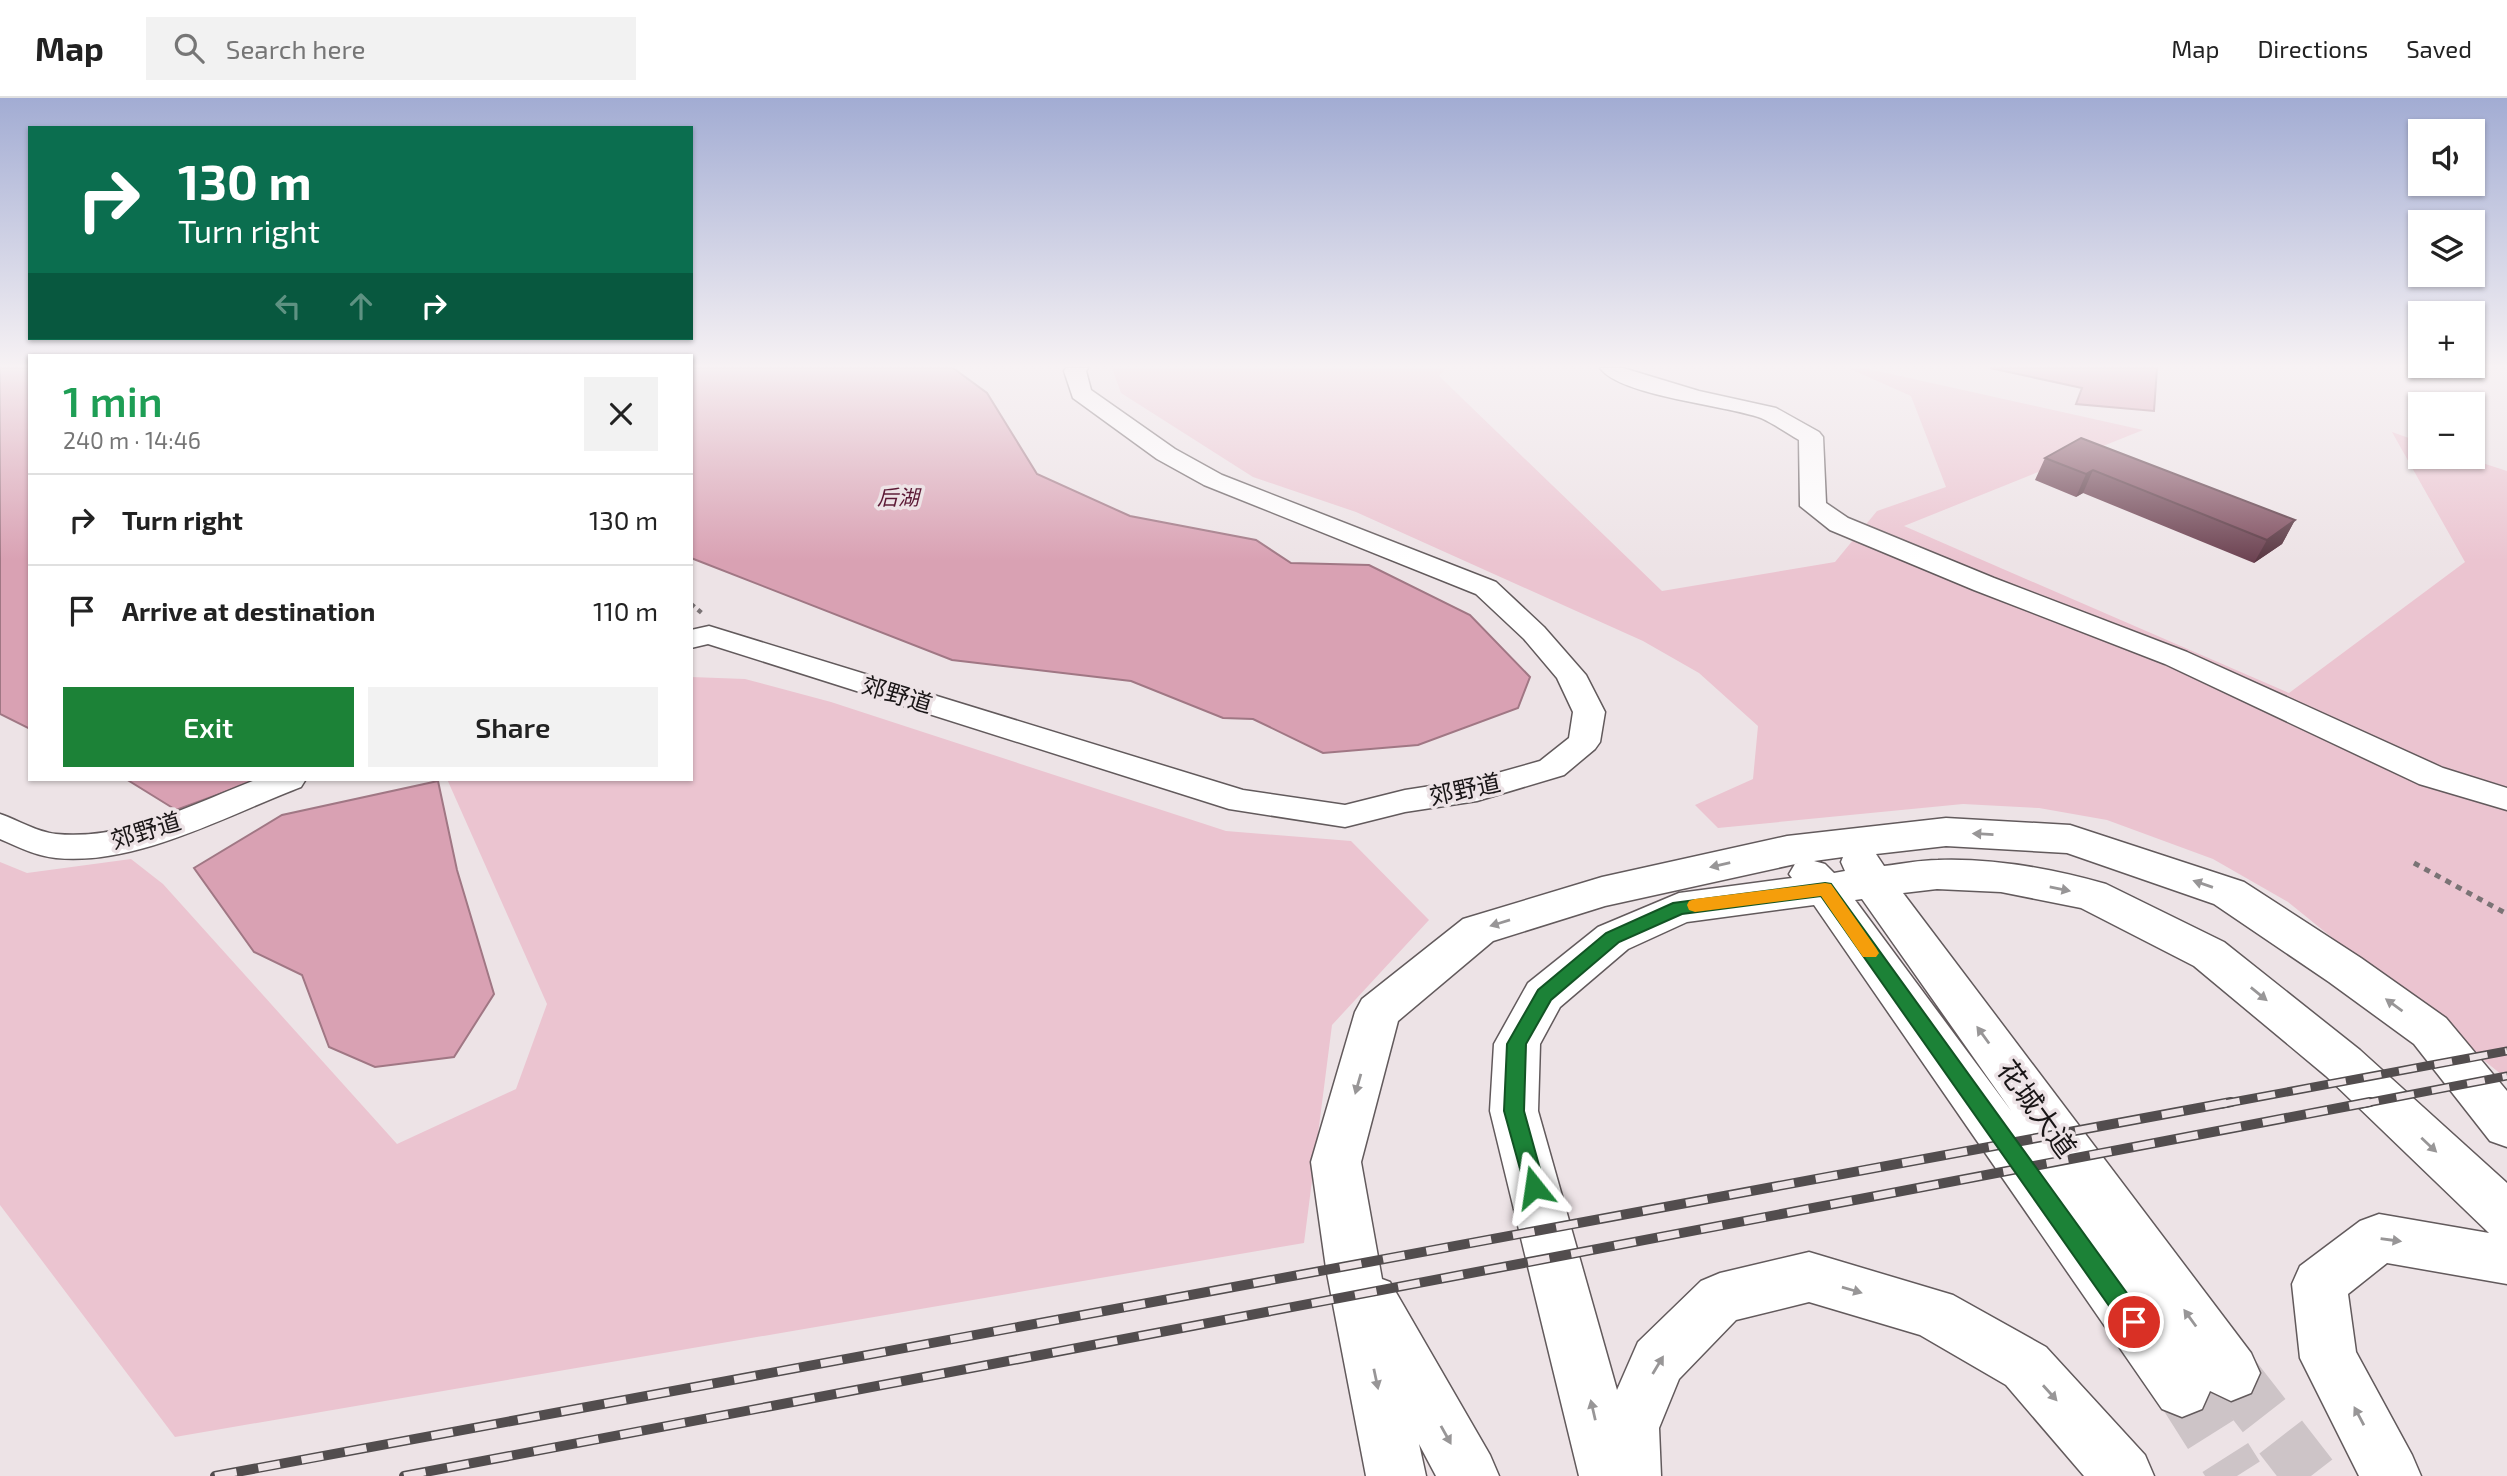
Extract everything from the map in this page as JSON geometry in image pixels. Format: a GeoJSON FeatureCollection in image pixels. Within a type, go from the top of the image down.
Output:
{"type":"FeatureCollection","features":[{"type":"Feature","properties":{"kind":"main road"},"geometry":{"type":"LineString","coordinates":[[1609,1476],[1514,1111],[1517,1044],[1544,995],[1613,938],[1679,908],[1849,871],[1946,832],[2070,839],[2229,893],[2345,970],[2430,1031],[2507,1094]]}},
{"type":"Feature","properties":{"kind":"main road"},"geometry":{"type":"LineString","coordinates":[[1396,1476],[1353,1268],[1336,1161],[1378,1012],[1478,930],[1602,892],[1787,850],[1849,871],[2001,877],[2091,895],[2209,954],[2343,1063],[2507,1216]]}},
{"type":"Feature","properties":{"kind":"main road"},"geometry":{"type":"LineString","coordinates":[[1849,871],[2182,1389]]}},
{"type":"Feature","properties":{"kind":"main road","name":"花城大道"},"geometry":{"type":"LineString","coordinates":[[1849,871],[2231,1373]]}},
{"type":"Feature","properties":{"kind":"main road"},"geometry":{"type":"LineString","coordinates":[[2430,1031],[2507,1126]]}},
{"type":"Feature","properties":{"kind":"main road"},"geometry":{"type":"LineString","coordinates":[[2391,1476],[2328,1358],[2319,1284],[2379,1238],[2507,1260]]}},
{"type":"Feature","properties":{"kind":"main road"},"geometry":{"type":"LineString","coordinates":[[1353,1268],[1469,1476]]}},
{"type":"Feature","properties":{"kind":"main road"},"geometry":{"type":"LineString","coordinates":[[1632,1476],[1630,1428],[1658,1361],[1720,1299],[1809,1277],[1933,1313],[2026,1366],[2124,1476]]}},
{"type":"Feature","properties":{"kind":"street","name":"郊野道"},"geometry":{"type":"LineString","coordinates":[[693,639],[709,635],[1241,801],[1345,816],[1405,801],[1477,790],[1552,768],[1584,742],[1589,712],[1571,675],[1534,633],[1486,588],[1213,480],[1166,454],[1136,432]]}},
{"type":"Feature","properties":{"kind":"street"},"geometry":{"type":"LineString","coordinates":[[1803,432],[1811,437],[1813,506],[1839,524],[1984,584],[2176,657],[2431,776],[2507,799]]}},
{"type":"Feature","properties":{"kind":"street","name":"郊野道"},"geometry":{"type":"LineString","coordinates":[[0,826],[55,846],[112,844],[284,781]]}},
{"type":"Feature","properties":{"kind":"path"},"geometry":{"type":"LineString","coordinates":[[2414,863],[2507,914]]}},
{"type":"Feature","properties":{"kind":"shaded area"},"geometry":{"type":"Polygon","coordinates":[[[1183,432],[1497,432],[1662,591],[1835,562],[1877,511],[1946,487],[1925,432],[2137,432],[1904,526],[2289,693],[2465,562],[2413,469],[2485,469],[2485,464],[2507,471],[2507,1079],[2288,902],[2213,859],[2107,820],[2039,808],[1963,804],[1718,828],[1695,805],[1753,779],[1758,726],[1699,673],[1643,641],[1356,512],[1253,477],[1183,432]]]}},
{"type":"Feature","properties":{"kind":"shaded area"},"geometry":{"type":"Polygon","coordinates":[[[2392,432],[2408,438],[2408,460],[2392,432]]]}},
{"type":"Feature","properties":{"kind":"shaded area"},"geometry":{"type":"Polygon","coordinates":[[[693,677],[745,679],[831,702],[1226,831],[1351,841],[1429,920],[1332,1025],[1304,1243],[175,1437],[0,1205],[0,862],[27,873],[131,859],[163,884],[397,1144],[516,1089],[547,1004],[448,781],[693,781],[693,677]]]}},
{"type":"Feature","properties":{"kind":"water"},"geometry":{"type":"Polygon","coordinates":[[[0,432],[28,432],[28,728],[0,714],[0,432]]]}},
{"type":"Feature","properties":{"kind":"water","name":"后湖"},"geometry":{"type":"Polygon","coordinates":[[[693,432],[1011,432],[1037,474],[1130,516],[1256,540],[1291,563],[1369,565],[1470,615],[1530,677],[1518,708],[1418,745],[1323,753],[1253,719],[1223,718],[1131,681],[952,660],[693,559],[693,432]]]}},
{"type":"Feature","properties":{"kind":"water"},"geometry":{"type":"Polygon","coordinates":[[[129,781],[255,781],[176,810],[129,781]]]}},
{"type":"Feature","properties":{"kind":"water"},"geometry":{"type":"Polygon","coordinates":[[[438,781],[457,870],[494,994],[454,1057],[375,1067],[329,1047],[302,975],[254,952],[194,868],[282,815],[438,781]]]}},
{"type":"Feature","properties":{"kind":"building"},"geometry":{"type":"Polygon","coordinates":[[[2081,438],[2295,520],[2267,540],[2093,470],[2086,474],[2045,458],[2081,438]]]}},
{"type":"Feature","properties":{"kind":"tunnel"},"geometry":{"type":"LineString","coordinates":[[2231,1373],[2311,1476]]}},
{"type":"Feature","properties":{"kind":"tunnel"},"geometry":{"type":"LineString","coordinates":[[2182,1389],[2237,1476]]}},
{"type":"Feature","properties":{"kind":"railway"},"geometry":{"type":"LineString","coordinates":[[2222,1104],[2507,1051]]}},
{"type":"Feature","properties":{"kind":"railway"},"geometry":{"type":"LineString","coordinates":[[2361,1104],[2507,1076]]}},
{"type":"Feature","properties":{"kind":"railway"},"geometry":{"type":"LineString","coordinates":[[215,1476],[2231,1102]]}},
{"type":"Feature","properties":{"kind":"railway"},"geometry":{"type":"LineString","coordinates":[[404,1476],[2370,1102]]}},
{"type":"Feature","properties":{"kind":"slow traffic"},"geometry":{"type":"LineString","coordinates":[[1695,905],[1825,889],[1870,953]]}},
{"type":"Feature","properties":{"kind":"route"},"geometry":{"type":"LineString","coordinates":[[1534,1187],[1514,1111],[1517,1044],[1544,995],[1613,938],[1679,908],[1825,889],[2134,1322]]}}]}
